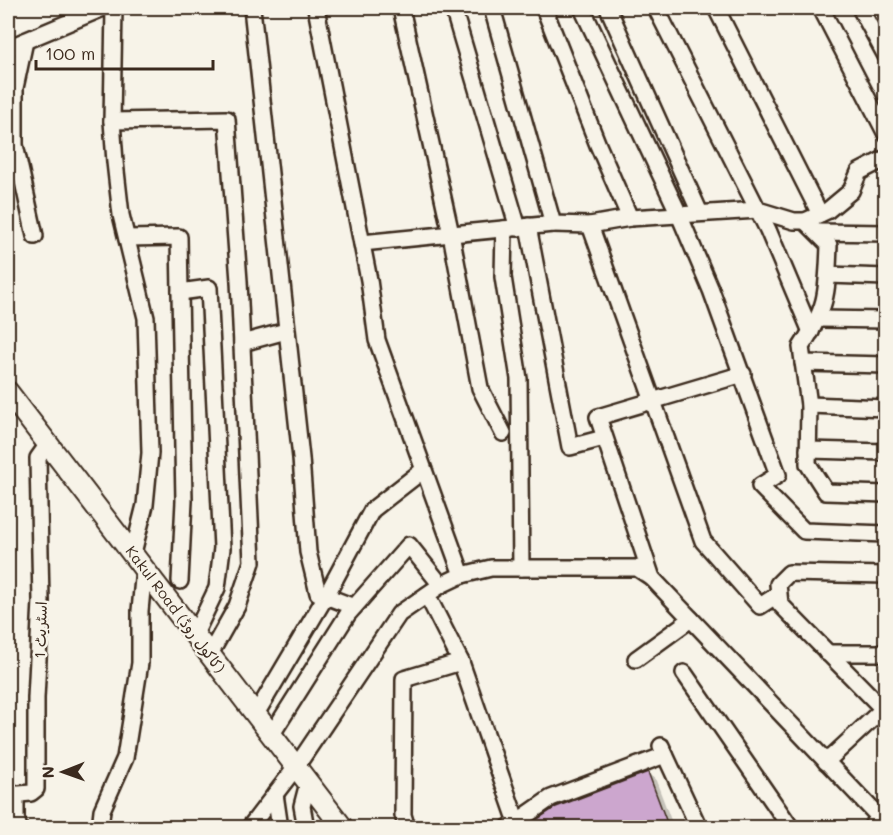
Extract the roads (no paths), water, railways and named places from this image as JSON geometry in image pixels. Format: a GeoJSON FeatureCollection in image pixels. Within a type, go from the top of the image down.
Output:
{"type":"FeatureCollection","features":[{"type":"Feature","properties":{"kind":"main road","name":"Kakul Road (کاکول روڈ)"},"geometry":{"type":"LineString","coordinates":[[9,397],[139,561],[343,828]]}},
{"type":"Feature","properties":{"kind":"street"},"geometry":{"type":"LineString","coordinates":[[8,48],[103,8]]}},
{"type":"Feature","properties":{"kind":"street"},"geometry":{"type":"LineString","coordinates":[[100,828],[102,810],[125,758],[140,663],[139,561],[150,453],[146,318],[121,215],[112,121],[114,8]]}},
{"type":"Feature","properties":{"kind":"street"},"geometry":{"type":"LineString","coordinates":[[252,8],[301,458],[308,552],[318,593],[354,607]]}},
{"type":"Feature","properties":{"kind":"street"},"geometry":{"type":"LineString","coordinates":[[316,8],[362,243],[377,340],[422,471],[462,575]]}},
{"type":"Feature","properties":{"kind":"street"},"geometry":{"type":"LineString","coordinates":[[401,8],[451,234],[480,388],[503,433]]}},
{"type":"Feature","properties":{"kind":"street"},"geometry":{"type":"LineString","coordinates":[[453,8],[517,228],[570,447],[604,438]]}},
{"type":"Feature","properties":{"kind":"street"},"geometry":{"type":"LineString","coordinates":[[492,8],[553,224]]}},
{"type":"Feature","properties":{"kind":"street"},"geometry":{"type":"LineString","coordinates":[[544,8],[598,145],[630,218]]}},
{"type":"Feature","properties":{"kind":"street"},"geometry":{"type":"LineString","coordinates":[[582,8],[679,214],[743,374],[778,475],[760,486],[804,531],[885,534]]}},
{"type":"Feature","properties":{"kind":"street"},"geometry":{"type":"LineString","coordinates":[[608,8],[700,213]]}},
{"type":"Feature","properties":{"kind":"street"},"geometry":{"type":"LineString","coordinates":[[656,8],[816,326]]}},
{"type":"Feature","properties":{"kind":"street"},"geometry":{"type":"LineString","coordinates":[[716,8],[820,214]]}},
{"type":"Feature","properties":{"kind":"street"},"geometry":{"type":"LineString","coordinates":[[821,8],[885,134]]}},
{"type":"Feature","properties":{"kind":"street"},"geometry":{"type":"LineString","coordinates":[[860,8],[885,56]]}},
{"type":"Feature","properties":{"kind":"street"},"geometry":{"type":"LineString","coordinates":[[25,42],[15,88],[13,119],[19,173],[35,236]]}},
{"type":"Feature","properties":{"kind":"street"},"geometry":{"type":"LineString","coordinates":[[112,121],[227,118],[242,343],[252,562],[237,606],[210,654]]}},
{"type":"Feature","properties":{"kind":"street"},"geometry":{"type":"LineString","coordinates":[[362,243],[553,224],[590,225],[630,218],[758,210],[794,221],[805,221],[820,214],[850,191],[859,171],[885,158]]}},
{"type":"Feature","properties":{"kind":"street"},"geometry":{"type":"LineString","coordinates":[[805,221],[830,245],[827,294],[816,326],[801,347],[809,405],[808,464],[826,492],[885,494]]}},
{"type":"Feature","properties":{"kind":"street"},"geometry":{"type":"LineString","coordinates":[[590,225],[703,542],[760,606],[777,595]]}},
{"type":"Feature","properties":{"kind":"street"},"geometry":{"type":"LineString","coordinates":[[517,228],[503,277],[519,379],[521,568]]}},
{"type":"Feature","properties":{"kind":"street"},"geometry":{"type":"LineString","coordinates":[[817,232],[885,233]]}},
{"type":"Feature","properties":{"kind":"street"},"geometry":{"type":"LineString","coordinates":[[127,238],[179,237],[184,490],[180,581]]}},
{"type":"Feature","properties":{"kind":"street"},"geometry":{"type":"LineString","coordinates":[[828,275],[885,277]]}},
{"type":"Feature","properties":{"kind":"street"},"geometry":{"type":"LineString","coordinates":[[180,292],[209,288],[222,548],[217,588],[195,634]]}},
{"type":"Feature","properties":{"kind":"street"},"geometry":{"type":"LineString","coordinates":[[816,326],[885,320]]}},
{"type":"Feature","properties":{"kind":"street"},"geometry":{"type":"LineString","coordinates":[[242,343],[286,331]]}},
{"type":"Feature","properties":{"kind":"street"},"geometry":{"type":"LineString","coordinates":[[803,363],[885,365]]}},
{"type":"Feature","properties":{"kind":"street"},"geometry":{"type":"LineString","coordinates":[[652,578],[598,417],[743,374]]}},
{"type":"Feature","properties":{"kind":"street"},"geometry":{"type":"LineString","coordinates":[[809,405],[885,408]]}},
{"type":"Feature","properties":{"kind":"street","name":"اسٹریٹ 1"},"geometry":{"type":"LineString","coordinates":[[12,794],[31,793],[36,789],[36,698],[42,601],[38,458],[48,444]]}},
{"type":"Feature","properties":{"kind":"street"},"geometry":{"type":"LineString","coordinates":[[808,450],[885,452]]}},
{"type":"Feature","properties":{"kind":"street"},"geometry":{"type":"LineString","coordinates":[[256,714],[326,596],[372,510],[422,471]]}},
{"type":"Feature","properties":{"kind":"street"},"geometry":{"type":"LineString","coordinates":[[272,734],[354,607],[409,545],[441,585]]}},
{"type":"Feature","properties":{"kind":"street"},"geometry":{"type":"LineString","coordinates":[[249,828],[296,766],[399,614],[441,585],[462,575],[491,568],[637,568],[652,578],[880,820]]}},
{"type":"Feature","properties":{"kind":"street"},"geometry":{"type":"LineString","coordinates":[[826,762],[884,711],[780,604],[777,595],[778,584],[789,573],[885,575]]}},
{"type":"Feature","properties":{"kind":"street"},"geometry":{"type":"LineString","coordinates":[[427,595],[460,662],[515,826],[551,798],[663,750],[699,828]]}},
{"type":"Feature","properties":{"kind":"street"},"geometry":{"type":"LineString","coordinates":[[636,659],[691,619]]}},
{"type":"Feature","properties":{"kind":"street"},"geometry":{"type":"LineString","coordinates":[[827,652],[885,653]]}},
{"type":"Feature","properties":{"kind":"street"},"geometry":{"type":"LineString","coordinates":[[407,828],[404,815],[404,679],[460,662]]}},
{"type":"Feature","properties":{"kind":"street"},"geometry":{"type":"LineString","coordinates":[[684,674],[790,828]]}},
{"type":"Feature","properties":{"kind":"street"},"geometry":{"type":"LineString","coordinates":[[306,828],[302,806],[308,783]]}},
{"type":"Feature","properties":{"kind":"street"},"geometry":{"type":"LineString","coordinates":[[12,794],[19,828]]}},
{"type":"Feature","properties":{"kind":"street"},"geometry":{"type":"LineString","coordinates":[[275,794],[280,828]]}},
{"type":"Feature","properties":{"kind":"street"},"geometry":{"type":"LineString","coordinates":[[262,810],[262,828]]}}]}
